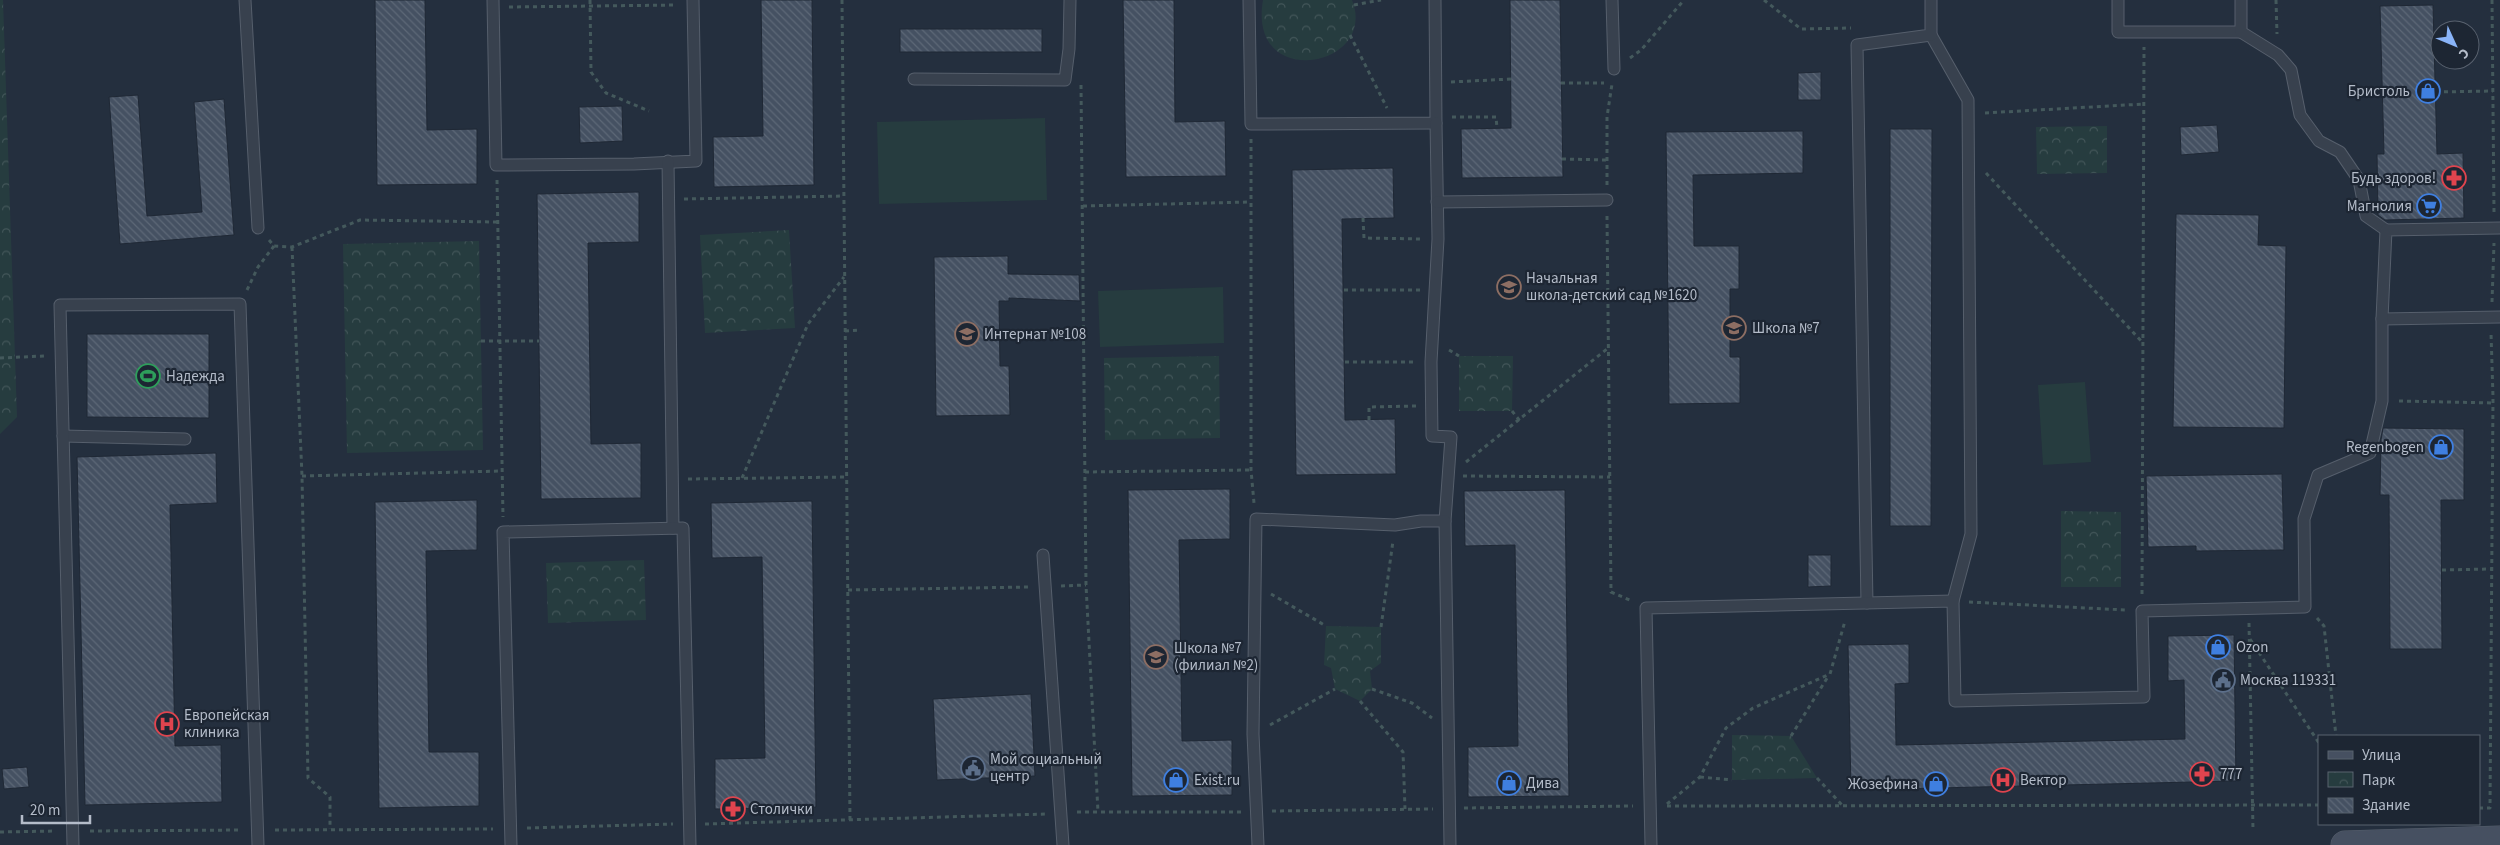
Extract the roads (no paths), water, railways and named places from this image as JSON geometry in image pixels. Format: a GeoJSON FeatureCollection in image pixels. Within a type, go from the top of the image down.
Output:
{"type":"FeatureCollection","features":[{"type":"Feature","properties":{"kind":"street"},"geometry":{"type":"LineString","coordinates":[[2345,845],[2500,840]]}},
{"type":"Feature","properties":{"kind":"lane"},"geometry":{"type":"LineString","coordinates":[[244,0],[258,228]]}},
{"type":"Feature","properties":{"kind":"lane"},"geometry":{"type":"LineString","coordinates":[[914,79],[1065,80],[1069,49],[1070,0]]}},
{"type":"Feature","properties":{"kind":"lane"},"geometry":{"type":"LineString","coordinates":[[1249,0],[1251,124],[1395,123],[1436,120]]}},
{"type":"Feature","properties":{"kind":"lane"},"geometry":{"type":"LineString","coordinates":[[1434,0],[1438,239],[1431,362],[1432,436],[1451,437],[1445,521],[1450,845]]}},
{"type":"Feature","properties":{"kind":"lane"},"geometry":{"type":"LineString","coordinates":[[1612,0],[1614,69]]}},
{"type":"Feature","properties":{"kind":"lane"},"geometry":{"type":"LineString","coordinates":[[1931,0],[1931,35],[1968,100],[1971,534],[1954,601],[1955,701],[2144,697],[2142,611],[2305,607],[2304,519],[2318,475],[2370,453],[2382,401],[2382,319],[2386,230]]}},
{"type":"Feature","properties":{"kind":"lane"},"geometry":{"type":"LineString","coordinates":[[2118,0],[2118,32],[2241,32],[2278,55],[2291,70],[2300,115],[2319,141],[2340,152],[2359,180],[2366,216],[2386,230],[2497,228]]}},
{"type":"Feature","properties":{"kind":"lane"},"geometry":{"type":"LineString","coordinates":[[2241,0],[2241,32]]}},
{"type":"Feature","properties":{"kind":"lane"},"geometry":{"type":"LineString","coordinates":[[493,4],[496,165],[634,164],[696,161],[693,2]]}},
{"type":"Feature","properties":{"kind":"lane"},"geometry":{"type":"LineString","coordinates":[[1868,603],[1857,45],[1931,35]]}},
{"type":"Feature","properties":{"kind":"lane"},"geometry":{"type":"LineString","coordinates":[[668,161],[673,528]]}},
{"type":"Feature","properties":{"kind":"lane"},"geometry":{"type":"LineString","coordinates":[[1437,202],[1607,200]]}},
{"type":"Feature","properties":{"kind":"lane"},"geometry":{"type":"LineString","coordinates":[[73,845],[60,304],[240,304],[258,845]]}},
{"type":"Feature","properties":{"kind":"lane"},"geometry":{"type":"LineString","coordinates":[[2382,319],[2496,317]]}},
{"type":"Feature","properties":{"kind":"lane"},"geometry":{"type":"LineString","coordinates":[[62,436],[185,439]]}},
{"type":"Feature","properties":{"kind":"lane"},"geometry":{"type":"LineString","coordinates":[[1258,845],[1253,734],[1256,519],[1395,525],[1421,521],[1445,521]]}},
{"type":"Feature","properties":{"kind":"lane"},"geometry":{"type":"LineString","coordinates":[[510,845],[503,532],[673,528],[683,528],[690,845]]}},
{"type":"Feature","properties":{"kind":"lane"},"geometry":{"type":"LineString","coordinates":[[1043,555],[1063,845]]}},
{"type":"Feature","properties":{"kind":"lane"},"geometry":{"type":"LineString","coordinates":[[1651,845],[1646,608],[1954,601]]}},
{"type":"Feature","properties":{"kind":"place","name":"Бристоль"},"geometry":{"type":"Point","coordinates":[2428,91]}},
{"type":"Feature","properties":{"kind":"place","name":"Будь здоров!"},"geometry":{"type":"Point","coordinates":[2454,178]}},
{"type":"Feature","properties":{"kind":"place","name":"Магнолия"},"geometry":{"type":"Point","coordinates":[2429,206]}},
{"type":"Feature","properties":{"kind":"place","name":"Начальная школа-детский сад №1620"},"geometry":{"type":"Point","coordinates":[1509,287]}},
{"type":"Feature","properties":{"kind":"place","name":"Школа №7"},"geometry":{"type":"Point","coordinates":[1734,328]}},
{"type":"Feature","properties":{"kind":"place","name":"Интернат №108"},"geometry":{"type":"Point","coordinates":[967,334]}},
{"type":"Feature","properties":{"kind":"place","name":"Надежда"},"geometry":{"type":"Point","coordinates":[148,376]}},
{"type":"Feature","properties":{"kind":"place","name":"Regenbogen"},"geometry":{"type":"Point","coordinates":[2441,447]}},
{"type":"Feature","properties":{"kind":"place","name":"Ozon"},"geometry":{"type":"Point","coordinates":[2218,647]}},
{"type":"Feature","properties":{"kind":"place","name":"Школа №7 (филиал №2)"},"geometry":{"type":"Point","coordinates":[1156,657]}},
{"type":"Feature","properties":{"kind":"place","name":"Москва 119331"},"geometry":{"type":"Point","coordinates":[2223,680]}},
{"type":"Feature","properties":{"kind":"place","name":"Европейская клиника"},"geometry":{"type":"Point","coordinates":[167,724]}},
{"type":"Feature","properties":{"kind":"place","name":"Мой социальный центр"},"geometry":{"type":"Point","coordinates":[973,768]}},
{"type":"Feature","properties":{"kind":"place","name":"777"},"geometry":{"type":"Point","coordinates":[2202,774]}},
{"type":"Feature","properties":{"kind":"place","name":"Exist.ru"},"geometry":{"type":"Point","coordinates":[1176,780]}},
{"type":"Feature","properties":{"kind":"place","name":"Вектор"},"geometry":{"type":"Point","coordinates":[2003,780]}},
{"type":"Feature","properties":{"kind":"place","name":"Дива"},"geometry":{"type":"Point","coordinates":[1509,783]}},
{"type":"Feature","properties":{"kind":"place","name":"Жозефина"},"geometry":{"type":"Point","coordinates":[1936,784]}},
{"type":"Feature","properties":{"kind":"place","name":"Столички"},"geometry":{"type":"Point","coordinates":[733,809]}}]}
